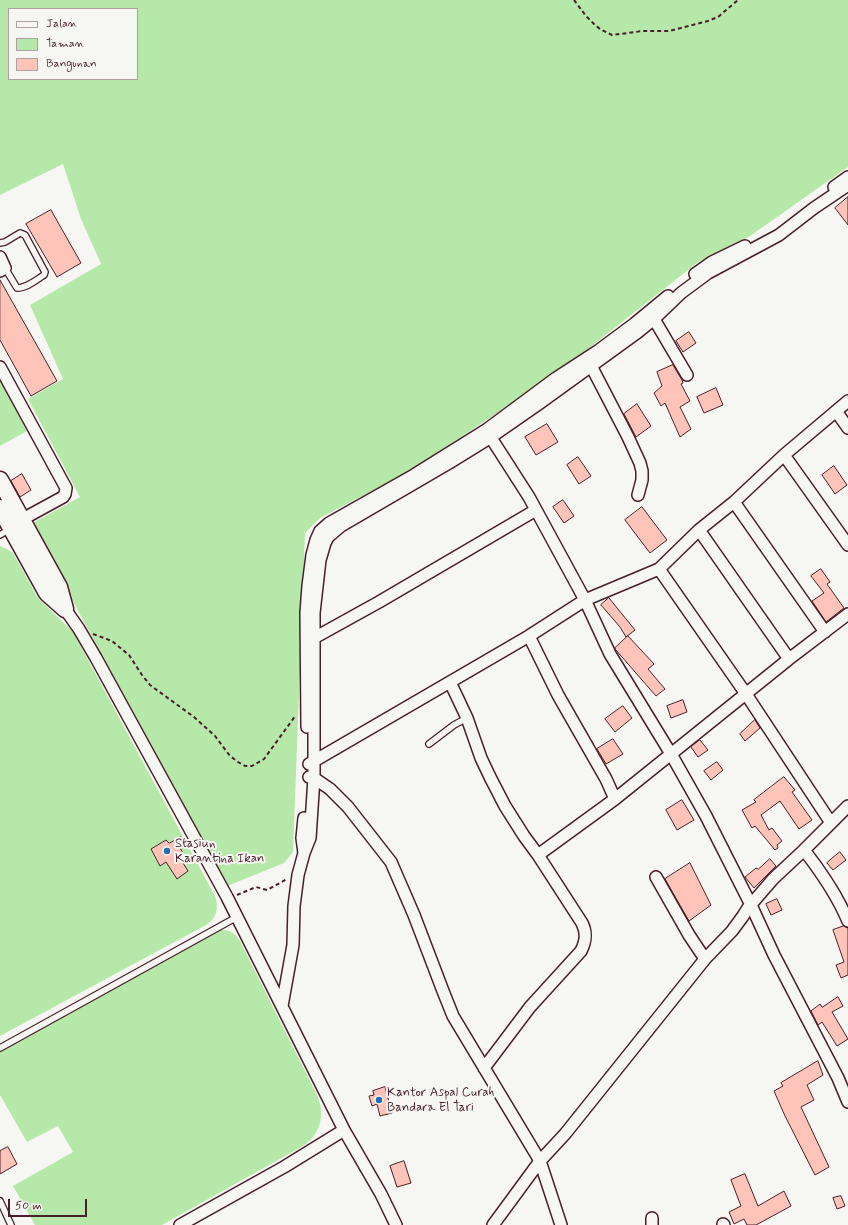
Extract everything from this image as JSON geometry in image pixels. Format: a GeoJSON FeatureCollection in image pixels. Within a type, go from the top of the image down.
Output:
{"type":"FeatureCollection","features":[{"type":"Feature","properties":{"kind":"main road"},"geometry":{"type":"LineString","coordinates":[[0,480],[13,526]]}},
{"type":"Feature","properties":{"kind":"main road"},"geometry":{"type":"LineString","coordinates":[[0,508],[59,587],[65,609]]}},
{"type":"Feature","properties":{"kind":"street"},"geometry":{"type":"LineString","coordinates":[[589,362],[701,269],[723,256],[758,240],[848,177]]}},
{"type":"Feature","properties":{"kind":"street"},"geometry":{"type":"LineString","coordinates":[[282,1006],[293,945],[294,906],[298,875],[310,838],[314,613],[320,560],[324,543],[333,532],[341,526],[449,464],[489,433],[589,362],[654,319],[681,293],[708,273],[779,235],[814,208],[848,185]]}},
{"type":"Feature","properties":{"kind":"street"},"geometry":{"type":"LineString","coordinates":[[0,257],[3,269]]}},
{"type":"Feature","properties":{"kind":"street"},"geometry":{"type":"LineString","coordinates":[[654,319],[687,376]]}},
{"type":"Feature","properties":{"kind":"street"},"geometry":{"type":"LineString","coordinates":[[589,362],[640,463],[642,480],[638,495]]}},
{"type":"Feature","properties":{"kind":"street"},"geometry":{"type":"LineString","coordinates":[[0,367],[66,488],[63,497],[13,526]]}},
{"type":"Feature","properties":{"kind":"street"},"geometry":{"type":"LineString","coordinates":[[311,764],[529,636],[585,600],[659,569],[699,530],[734,502],[784,455],[836,412],[848,400]]}},
{"type":"Feature","properties":{"kind":"street"},"geometry":{"type":"LineString","coordinates":[[836,412],[848,428]]}},
{"type":"Feature","properties":{"kind":"street"},"geometry":{"type":"LineString","coordinates":[[489,433],[536,510],[585,600],[610,654],[671,754],[706,816],[751,905],[777,962],[838,1078],[848,1102]]}},
{"type":"Feature","properties":{"kind":"street"},"geometry":{"type":"LineString","coordinates":[[311,764],[306,703],[306,613],[312,555],[320,531],[328,523],[489,433]]}},
{"type":"Feature","properties":{"kind":"street"},"geometry":{"type":"LineString","coordinates":[[784,455],[848,545]]}},
{"type":"Feature","properties":{"kind":"street"},"geometry":{"type":"LineString","coordinates":[[734,502],[825,632]]}},
{"type":"Feature","properties":{"kind":"street"},"geometry":{"type":"LineString","coordinates":[[314,638],[379,602],[536,510]]}},
{"type":"Feature","properties":{"kind":"street"},"geometry":{"type":"LineString","coordinates":[[699,530],[789,659]]}},
{"type":"Feature","properties":{"kind":"street"},"geometry":{"type":"LineString","coordinates":[[659,569],[746,694],[831,823]]}},
{"type":"Feature","properties":{"kind":"street"},"geometry":{"type":"LineString","coordinates":[[65,609],[96,658],[226,894],[344,1130],[381,1194],[396,1225]]}},
{"type":"Feature","properties":{"kind":"street"},"geometry":{"type":"LineString","coordinates":[[538,854],[615,798],[789,659],[848,614]]}},
{"type":"Feature","properties":{"kind":"street"},"geometry":{"type":"LineString","coordinates":[[529,636],[558,695],[606,779],[615,798]]}},
{"type":"Feature","properties":{"kind":"street"},"geometry":{"type":"LineString","coordinates":[[450,682],[467,718],[481,758],[493,783],[524,836],[538,854],[582,923],[586,934],[585,944],[580,951],[530,1007],[484,1068]]}},
{"type":"Feature","properties":{"kind":"street"},"geometry":{"type":"LineString","coordinates":[[310,777],[330,789],[348,807],[391,862],[414,915],[442,991],[453,1016],[540,1161],[561,1225]]}},
{"type":"Feature","properties":{"kind":"street"},"geometry":{"type":"LineString","coordinates":[[493,1225],[540,1161],[565,1134],[705,959],[732,931],[772,879],[804,850],[848,806]]}},
{"type":"Feature","properties":{"kind":"street"},"geometry":{"type":"LineString","coordinates":[[804,850],[824,876],[840,902],[848,921]]}},
{"type":"Feature","properties":{"kind":"street"},"geometry":{"type":"LineString","coordinates":[[656,877],[685,928],[705,959]]}},
{"type":"Feature","properties":{"kind":"street"},"geometry":{"type":"LineString","coordinates":[[838,1078],[848,1073]]}},
{"type":"Feature","properties":{"kind":"street"},"geometry":{"type":"LineString","coordinates":[[180,1225],[284,1167],[344,1130]]}},
{"type":"Feature","properties":{"kind":"lane"},"geometry":{"type":"LineString","coordinates":[[0,243],[5,242],[20,233],[25,235],[45,272],[44,275],[22,288],[17,288],[3,269]]}},
{"type":"Feature","properties":{"kind":"lane"},"geometry":{"type":"LineString","coordinates":[[429,744],[454,725],[467,718]]}},
{"type":"Feature","properties":{"kind":"lane"},"geometry":{"type":"LineString","coordinates":[[0,1048],[237,917]]}},
{"type":"Feature","properties":{"kind":"lane"},"geometry":{"type":"LineString","coordinates":[[0,1201],[11,1225]]}},
{"type":"Feature","properties":{"kind":"path"},"geometry":{"type":"LineString","coordinates":[[574,0],[586,16],[600,30],[612,35],[643,31],[669,31],[708,21],[718,17],[738,0]]}},
{"type":"Feature","properties":{"kind":"path"},"geometry":{"type":"LineString","coordinates":[[79,629],[112,641],[129,655],[142,676],[150,685],[194,717],[215,736],[230,756],[245,766],[252,766],[264,759],[306,703]]}},
{"type":"Feature","properties":{"kind":"path"},"geometry":{"type":"LineString","coordinates":[[226,894],[238,895],[256,887],[267,890],[298,875]]}},
{"type":"Feature","properties":{"kind":"green space"},"geometry":{"type":"Polygon","coordinates":[[[0,0],[848,0],[848,167],[750,236],[698,262],[555,375],[406,473],[320,518],[305,533],[293,852],[284,863],[227,886],[31,524],[80,497],[28,399],[63,379],[30,305],[101,264],[81,219],[63,164],[0,195],[0,0]]]}},
{"type":"Feature","properties":{"kind":"green space"},"geometry":{"type":"Polygon","coordinates":[[[0,380],[27,431],[0,446],[0,380]]]}},
{"type":"Feature","properties":{"kind":"green space"},"geometry":{"type":"Polygon","coordinates":[[[0,546],[13,553],[38,598],[73,632],[215,896],[217,909],[213,919],[206,925],[0,1036],[0,546]]]}},
{"type":"Feature","properties":{"kind":"green space"},"geometry":{"type":"Polygon","coordinates":[[[218,930],[230,932],[240,941],[318,1097],[321,1118],[320,1124],[314,1136],[303,1146],[162,1225],[35,1225],[13,1186],[73,1152],[58,1126],[27,1142],[0,1095],[0,1049],[218,930]]]}},
{"type":"Feature","properties":{"kind":"building"},"geometry":{"type":"Polygon","coordinates":[[[848,197],[848,225],[835,208],[848,197]]]}},
{"type":"Feature","properties":{"kind":"building"},"geometry":{"type":"Polygon","coordinates":[[[51,210],[81,263],[57,277],[26,224],[51,210]]]}},
{"type":"Feature","properties":{"kind":"building"},"geometry":{"type":"Polygon","coordinates":[[[0,280],[57,381],[31,396],[0,340],[0,280]]]}},
{"type":"Feature","properties":{"kind":"building"},"geometry":{"type":"Polygon","coordinates":[[[689,332],[696,343],[683,352],[676,341],[689,332]]]}},
{"type":"Feature","properties":{"kind":"building"},"geometry":{"type":"Polygon","coordinates":[[[673,365],[682,380],[683,383],[681,384],[690,401],[680,407],[691,429],[680,437],[665,403],[661,406],[654,393],[662,386],[657,372],[673,365]]]}},
{"type":"Feature","properties":{"kind":"building"},"geometry":{"type":"Polygon","coordinates":[[[716,388],[723,405],[704,413],[697,397],[716,388]]]}},
{"type":"Feature","properties":{"kind":"building"},"geometry":{"type":"Polygon","coordinates":[[[637,404],[651,426],[636,437],[624,414],[637,404]]]}},
{"type":"Feature","properties":{"kind":"building"},"geometry":{"type":"Polygon","coordinates":[[[547,424],[558,442],[536,455],[525,437],[547,424]]]}},
{"type":"Feature","properties":{"kind":"building"},"geometry":{"type":"Polygon","coordinates":[[[578,457],[591,476],[579,484],[567,465],[578,457]]]}},
{"type":"Feature","properties":{"kind":"building"},"geometry":{"type":"Polygon","coordinates":[[[834,466],[847,485],[835,494],[822,475],[834,466]]]}},
{"type":"Feature","properties":{"kind":"building"},"geometry":{"type":"Polygon","coordinates":[[[22,474],[31,490],[20,497],[11,481],[22,474]]]}},
{"type":"Feature","properties":{"kind":"building"},"geometry":{"type":"Polygon","coordinates":[[[563,500],[574,516],[564,523],[553,507],[563,500]]]}},
{"type":"Feature","properties":{"kind":"building"},"geometry":{"type":"Polygon","coordinates":[[[642,507],[667,540],[650,553],[625,520],[642,507]]]}},
{"type":"Feature","properties":{"kind":"building"},"geometry":{"type":"Polygon","coordinates":[[[821,569],[830,582],[827,584],[844,608],[826,622],[812,601],[824,593],[811,576],[821,569]]]}},
{"type":"Feature","properties":{"kind":"building"},"geometry":{"type":"Polygon","coordinates":[[[609,598],[635,630],[626,637],[620,627],[601,605],[609,598]]]}},
{"type":"Feature","properties":{"kind":"building"},"geometry":{"type":"Polygon","coordinates":[[[628,636],[654,664],[648,669],[665,689],[656,696],[615,649],[628,636]]]}},
{"type":"Feature","properties":{"kind":"building"},"geometry":{"type":"Polygon","coordinates":[[[683,700],[687,712],[671,718],[667,706],[683,700]]]}},
{"type":"Feature","properties":{"kind":"building"},"geometry":{"type":"Polygon","coordinates":[[[623,706],[632,718],[615,732],[605,719],[623,706]]]}},
{"type":"Feature","properties":{"kind":"building"},"geometry":{"type":"Polygon","coordinates":[[[755,720],[760,728],[745,741],[740,734],[755,720]]]}},
{"type":"Feature","properties":{"kind":"building"},"geometry":{"type":"Polygon","coordinates":[[[613,739],[623,754],[606,764],[597,749],[613,739]]]}},
{"type":"Feature","properties":{"kind":"building"},"geometry":{"type":"Polygon","coordinates":[[[700,740],[708,750],[698,757],[691,747],[700,740]]]}},
{"type":"Feature","properties":{"kind":"building"},"geometry":{"type":"Polygon","coordinates":[[[717,762],[723,770],[711,780],[704,771],[717,762]]]}},
{"type":"Feature","properties":{"kind":"building"},"geometry":{"type":"Polygon","coordinates":[[[784,777],[795,790],[792,792],[812,820],[799,829],[780,801],[761,815],[769,830],[772,828],[782,841],[777,845],[778,848],[775,850],[755,826],[752,828],[742,810],[756,802],[754,800],[784,777]]]}},
{"type":"Feature","properties":{"kind":"building"},"geometry":{"type":"Polygon","coordinates":[[[682,800],[694,820],[677,830],[666,810],[682,800]]]}},
{"type":"Feature","properties":{"kind":"building","name":"Stasiun Karantina Ikan"},"geometry":{"type":"Polygon","coordinates":[[[181,837],[186,845],[180,848],[183,853],[178,855],[188,871],[177,879],[166,862],[160,866],[151,849],[166,840],[169,843],[181,837]]]}},
{"type":"Feature","properties":{"kind":"building"},"geometry":{"type":"Polygon","coordinates":[[[840,852],[846,860],[833,870],[827,863],[840,852]]]}},
{"type":"Feature","properties":{"kind":"building"},"geometry":{"type":"Polygon","coordinates":[[[770,859],[776,866],[754,888],[745,877],[770,859]]]}},
{"type":"Feature","properties":{"kind":"building"},"geometry":{"type":"Polygon","coordinates":[[[690,863],[711,905],[689,921],[665,879],[690,863]]]}},
{"type":"Feature","properties":{"kind":"building"},"geometry":{"type":"Polygon","coordinates":[[[777,899],[782,910],[771,915],[766,904],[777,899]]]}},
{"type":"Feature","properties":{"kind":"building"},"geometry":{"type":"Polygon","coordinates":[[[844,926],[848,928],[848,975],[841,978],[836,965],[844,962],[833,930],[844,926]]]}},
{"type":"Feature","properties":{"kind":"building"},"geometry":{"type":"Polygon","coordinates":[[[838,997],[843,1006],[832,1012],[848,1039],[837,1046],[822,1022],[818,1025],[811,1011],[820,1004],[822,1007],[838,997]]]}},
{"type":"Feature","properties":{"kind":"building"},"geometry":{"type":"Polygon","coordinates":[[[818,1061],[823,1075],[807,1085],[814,1100],[801,1107],[829,1167],[815,1175],[774,1091],[783,1086],[781,1083],[818,1061]]]}},
{"type":"Feature","properties":{"kind":"building","name":"Kantor Aspal Curah Bandara El Tari"},"geometry":{"type":"Polygon","coordinates":[[[385,1087],[392,1113],[380,1116],[377,1104],[372,1106],[369,1096],[374,1095],[373,1091],[385,1087]]]}},
{"type":"Feature","properties":{"kind":"building"},"geometry":{"type":"Polygon","coordinates":[[[8,1147],[17,1164],[0,1174],[0,1151],[8,1147]]]}},
{"type":"Feature","properties":{"kind":"building"},"geometry":{"type":"Polygon","coordinates":[[[404,1161],[411,1183],[397,1187],[390,1166],[404,1161]]]}},
{"type":"Feature","properties":{"kind":"building"},"geometry":{"type":"Polygon","coordinates":[[[745,1174],[758,1206],[784,1191],[791,1206],[756,1225],[747,1225],[744,1219],[734,1224],[729,1212],[741,1206],[731,1180],[745,1174]]]}},
{"type":"Feature","properties":{"kind":"building"},"geometry":{"type":"Polygon","coordinates":[[[841,1196],[845,1206],[837,1209],[833,1198],[841,1196]]]}},
{"type":"Feature","properties":{"kind":"place","name":"Stasiun Karantina Ikan"},"geometry":{"type":"Point","coordinates":[167,851]}},
{"type":"Feature","properties":{"kind":"place","name":"Kantor Aspal Curah Bandara El Tari"},"geometry":{"type":"Point","coordinates":[379,1100]}}]}
